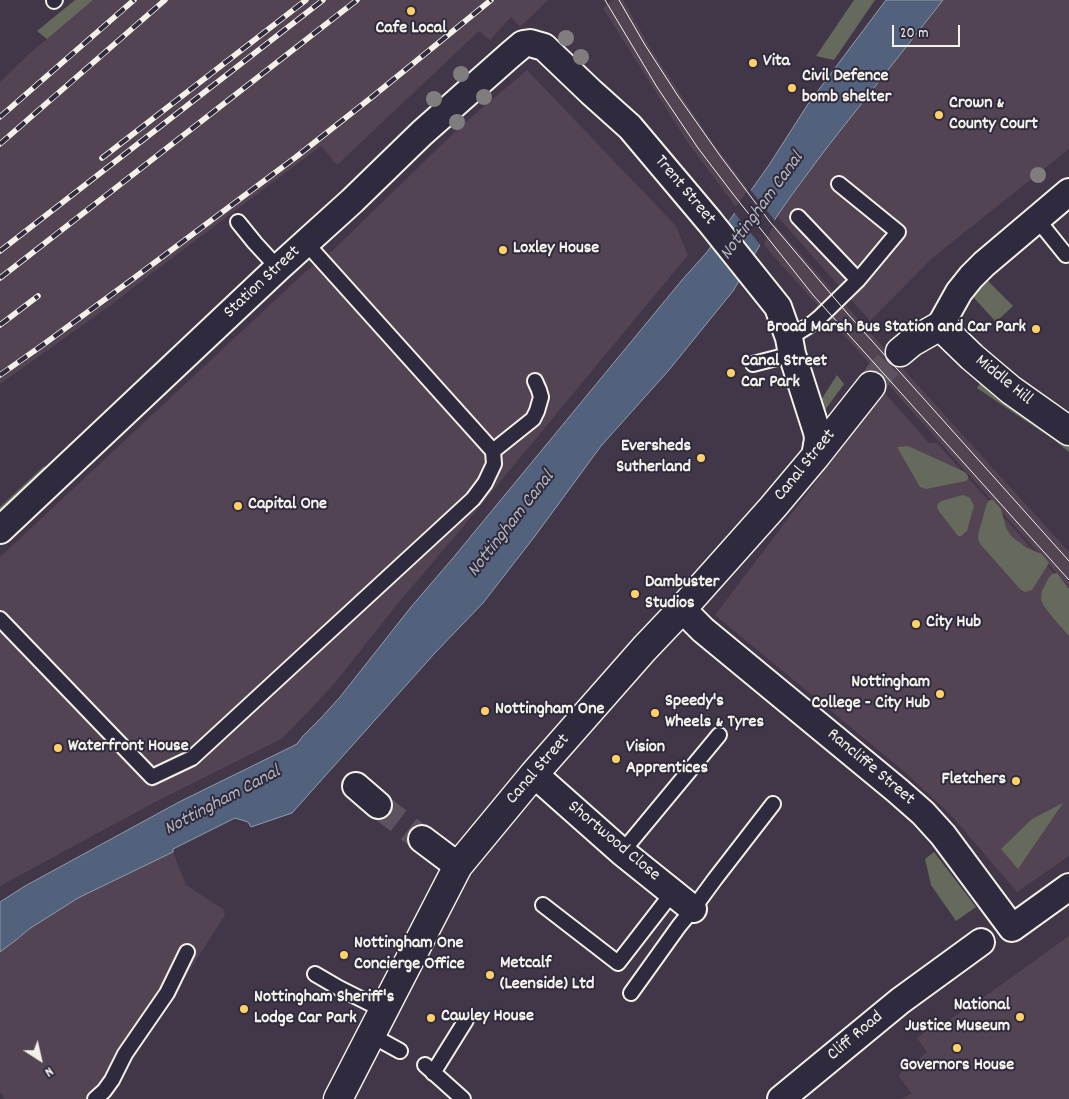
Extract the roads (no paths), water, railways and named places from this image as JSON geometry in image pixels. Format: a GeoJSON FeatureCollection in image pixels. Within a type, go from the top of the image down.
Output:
{"type":"FeatureCollection","features":[{"type":"Feature","properties":{"kind":"street","name":"Trent Street"},"geometry":{"type":"LineString","coordinates":[[530,43],[544,47],[590,92],[630,127],[778,307],[817,432],[818,439],[815,457]]}},
{"type":"Feature","properties":{"kind":"street","name":"Station Street"},"geometry":{"type":"LineString","coordinates":[[0,530],[278,268],[352,201],[422,133],[523,44],[530,43]]}},
{"type":"Feature","properties":{"kind":"street"},"geometry":{"type":"LineString","coordinates":[[900,352],[912,342],[940,326],[959,292],[971,277],[1069,193]]}},
{"type":"Feature","properties":{"kind":"street","name":"Middle Hill"},"geometry":{"type":"LineString","coordinates":[[940,326],[972,357],[1011,390],[1059,424]]}},
{"type":"Feature","properties":{"kind":"street","name":"Canal Street"},"geometry":{"type":"LineString","coordinates":[[341,1098],[383,1010],[458,866],[534,774],[815,457],[870,386]]}},
{"type":"Feature","properties":{"kind":"street","name":"Rancliffe Street"},"geometry":{"type":"LineString","coordinates":[[682,609],[703,630],[923,813],[961,859],[1012,928],[1069,887]]}},
{"type":"Feature","properties":{"kind":"street","name":"Shortwood Close"},"geometry":{"type":"LineString","coordinates":[[534,774],[622,852],[693,909]]}},
{"type":"Feature","properties":{"kind":"street"},"geometry":{"type":"LineString","coordinates":[[356,786],[378,805]]}},
{"type":"Feature","properties":{"kind":"street"},"geometry":{"type":"LineString","coordinates":[[422,840],[458,866]]}},
{"type":"Feature","properties":{"kind":"street","name":"Cliff Road"},"geometry":{"type":"LineString","coordinates":[[781,1099],[900,1001],[981,942]]}},
{"type":"Feature","properties":{"kind":"lane"},"geometry":{"type":"LineString","coordinates":[[753,364],[791,346],[858,280],[898,232],[838,184]]}},
{"type":"Feature","properties":{"kind":"lane"},"geometry":{"type":"LineString","coordinates":[[798,218],[858,280]]}},
{"type":"Feature","properties":{"kind":"lane"},"geometry":{"type":"LineString","coordinates":[[1037,219],[1066,255]]}},
{"type":"Feature","properties":{"kind":"lane"},"geometry":{"type":"LineString","coordinates":[[238,222],[255,244],[278,268]]}},
{"type":"Feature","properties":{"kind":"lane"},"geometry":{"type":"LineString","coordinates":[[0,619],[152,777],[192,758],[473,499],[485,483],[494,464],[493,451],[306,243]]}},
{"type":"Feature","properties":{"kind":"lane"},"geometry":{"type":"LineString","coordinates":[[493,451],[533,419],[541,397],[535,381]]}},
{"type":"Feature","properties":{"kind":"lane"},"geometry":{"type":"LineString","coordinates":[[622,852],[719,735]]}},
{"type":"Feature","properties":{"kind":"lane"},"geometry":{"type":"LineString","coordinates":[[632,993],[679,926],[773,804]]}},
{"type":"Feature","properties":{"kind":"lane"},"geometry":{"type":"LineString","coordinates":[[543,905],[618,963],[673,892]]}},
{"type":"Feature","properties":{"kind":"lane"},"geometry":{"type":"LineString","coordinates":[[95,1099],[112,1080],[125,1054],[167,993],[187,952]]}},
{"type":"Feature","properties":{"kind":"lane"},"geometry":{"type":"LineString","coordinates":[[315,974],[383,1010]]}},
{"type":"Feature","properties":{"kind":"lane"},"geometry":{"type":"LineString","coordinates":[[463,1099],[429,1069],[466,1020]]}},
{"type":"Feature","properties":{"kind":"lane"},"geometry":{"type":"LineString","coordinates":[[372,1035],[400,1051]]}},
{"type":"Feature","properties":{"kind":"water","name":"Nottingham Canal"},"geometry":{"type":"Polygon","coordinates":[[[886,0],[943,0],[791,196],[777,216],[733,291],[669,370],[601,446],[483,603],[434,654],[292,813],[251,827],[248,822],[235,818],[173,849],[173,852],[78,898],[29,929],[0,952],[0,902],[25,886],[179,802],[297,744],[340,697],[411,607],[707,252],[769,165],[808,104],[886,0]]]}},
{"type":"Feature","properties":{"kind":"tunnel"},"geometry":{"type":"LineString","coordinates":[[871,386],[879,374],[900,352]]}},
{"type":"Feature","properties":{"kind":"tunnel"},"geometry":{"type":"LineString","coordinates":[[378,805],[422,839]]}},
{"type":"Feature","properties":{"kind":"tram line"},"geometry":{"type":"LineString","coordinates":[[605,0],[657,87],[698,148],[813,295],[1069,580]]}},
{"type":"Feature","properties":{"kind":"tram line"},"geometry":{"type":"LineString","coordinates":[[619,0],[678,96],[770,222],[847,313],[1069,561]]}},
{"type":"Feature","properties":{"kind":"railway"},"geometry":{"type":"LineString","coordinates":[[0,117],[134,0]]}},
{"type":"Feature","properties":{"kind":"railway"},"geometry":{"type":"LineString","coordinates":[[0,144],[165,0]]}},
{"type":"Feature","properties":{"kind":"railway"},"geometry":{"type":"LineString","coordinates":[[102,158],[306,0]]}},
{"type":"Feature","properties":{"kind":"railway"},"geometry":{"type":"LineString","coordinates":[[0,251],[323,0]]}},
{"type":"Feature","properties":{"kind":"railway"},"geometry":{"type":"LineString","coordinates":[[0,278],[357,0]]}},
{"type":"Feature","properties":{"kind":"railway"},"geometry":{"type":"LineString","coordinates":[[0,375],[296,157],[491,0]]}},
{"type":"Feature","properties":{"kind":"railway"},"geometry":{"type":"LineString","coordinates":[[0,325],[38,296]]}},
{"type":"Feature","properties":{"kind":"place","name":"Cafe Local"},"geometry":{"type":"Point","coordinates":[411,11]}},
{"type":"Feature","properties":{"kind":"place","name":"Vita"},"geometry":{"type":"Point","coordinates":[753,63]}},
{"type":"Feature","properties":{"kind":"place","name":"Civil Defence bomb shelter"},"geometry":{"type":"Point","coordinates":[792,88]}},
{"type":"Feature","properties":{"kind":"place","name":"Crown & County Court"},"geometry":{"type":"Point","coordinates":[939,115]}},
{"type":"Feature","properties":{"kind":"place","name":"Loxley House"},"geometry":{"type":"Point","coordinates":[503,250]}},
{"type":"Feature","properties":{"kind":"place","name":"Broad Marsh Bus Station and Car Park"},"geometry":{"type":"Point","coordinates":[1036,329]}},
{"type":"Feature","properties":{"kind":"place","name":"Canal Street Car Park"},"geometry":{"type":"Point","coordinates":[731,373]}},
{"type":"Feature","properties":{"kind":"place","name":"Eversheds Sutherland"},"geometry":{"type":"Point","coordinates":[701,458]}},
{"type":"Feature","properties":{"kind":"place","name":"Capital One"},"geometry":{"type":"Point","coordinates":[238,506]}},
{"type":"Feature","properties":{"kind":"place","name":"Dambuster Studios"},"geometry":{"type":"Point","coordinates":[635,594]}},
{"type":"Feature","properties":{"kind":"place","name":"City Hub"},"geometry":{"type":"Point","coordinates":[916,624]}},
{"type":"Feature","properties":{"kind":"place","name":"Nottingham College - City Hub"},"geometry":{"type":"Point","coordinates":[940,694]}},
{"type":"Feature","properties":{"kind":"place","name":"Nottingham One"},"geometry":{"type":"Point","coordinates":[485,711]}},
{"type":"Feature","properties":{"kind":"place","name":"Speedy's Wheels & Tyres"},"geometry":{"type":"Point","coordinates":[655,713]}},
{"type":"Feature","properties":{"kind":"place","name":"Waterfront House"},"geometry":{"type":"Point","coordinates":[58,748]}},
{"type":"Feature","properties":{"kind":"place","name":"Vision Apprentices"},"geometry":{"type":"Point","coordinates":[616,759]}},
{"type":"Feature","properties":{"kind":"place","name":"Fletchers"},"geometry":{"type":"Point","coordinates":[1016,781]}},
{"type":"Feature","properties":{"kind":"place","name":"Nottingham One Concierge Office"},"geometry":{"type":"Point","coordinates":[344,955]}},
{"type":"Feature","properties":{"kind":"place","name":"Metcalf (Leenside) Ltd"},"geometry":{"type":"Point","coordinates":[490,975]}},
{"type":"Feature","properties":{"kind":"place","name":"Nottingham Sheriff's Lodge Car Park"},"geometry":{"type":"Point","coordinates":[244,1009]}},
{"type":"Feature","properties":{"kind":"place","name":"National Justice Museum"},"geometry":{"type":"Point","coordinates":[1020,1017]}},
{"type":"Feature","properties":{"kind":"place","name":"Cawley House"},"geometry":{"type":"Point","coordinates":[431,1018]}},
{"type":"Feature","properties":{"kind":"place","name":"Governors House"},"geometry":{"type":"Point","coordinates":[957,1048]}}]}
